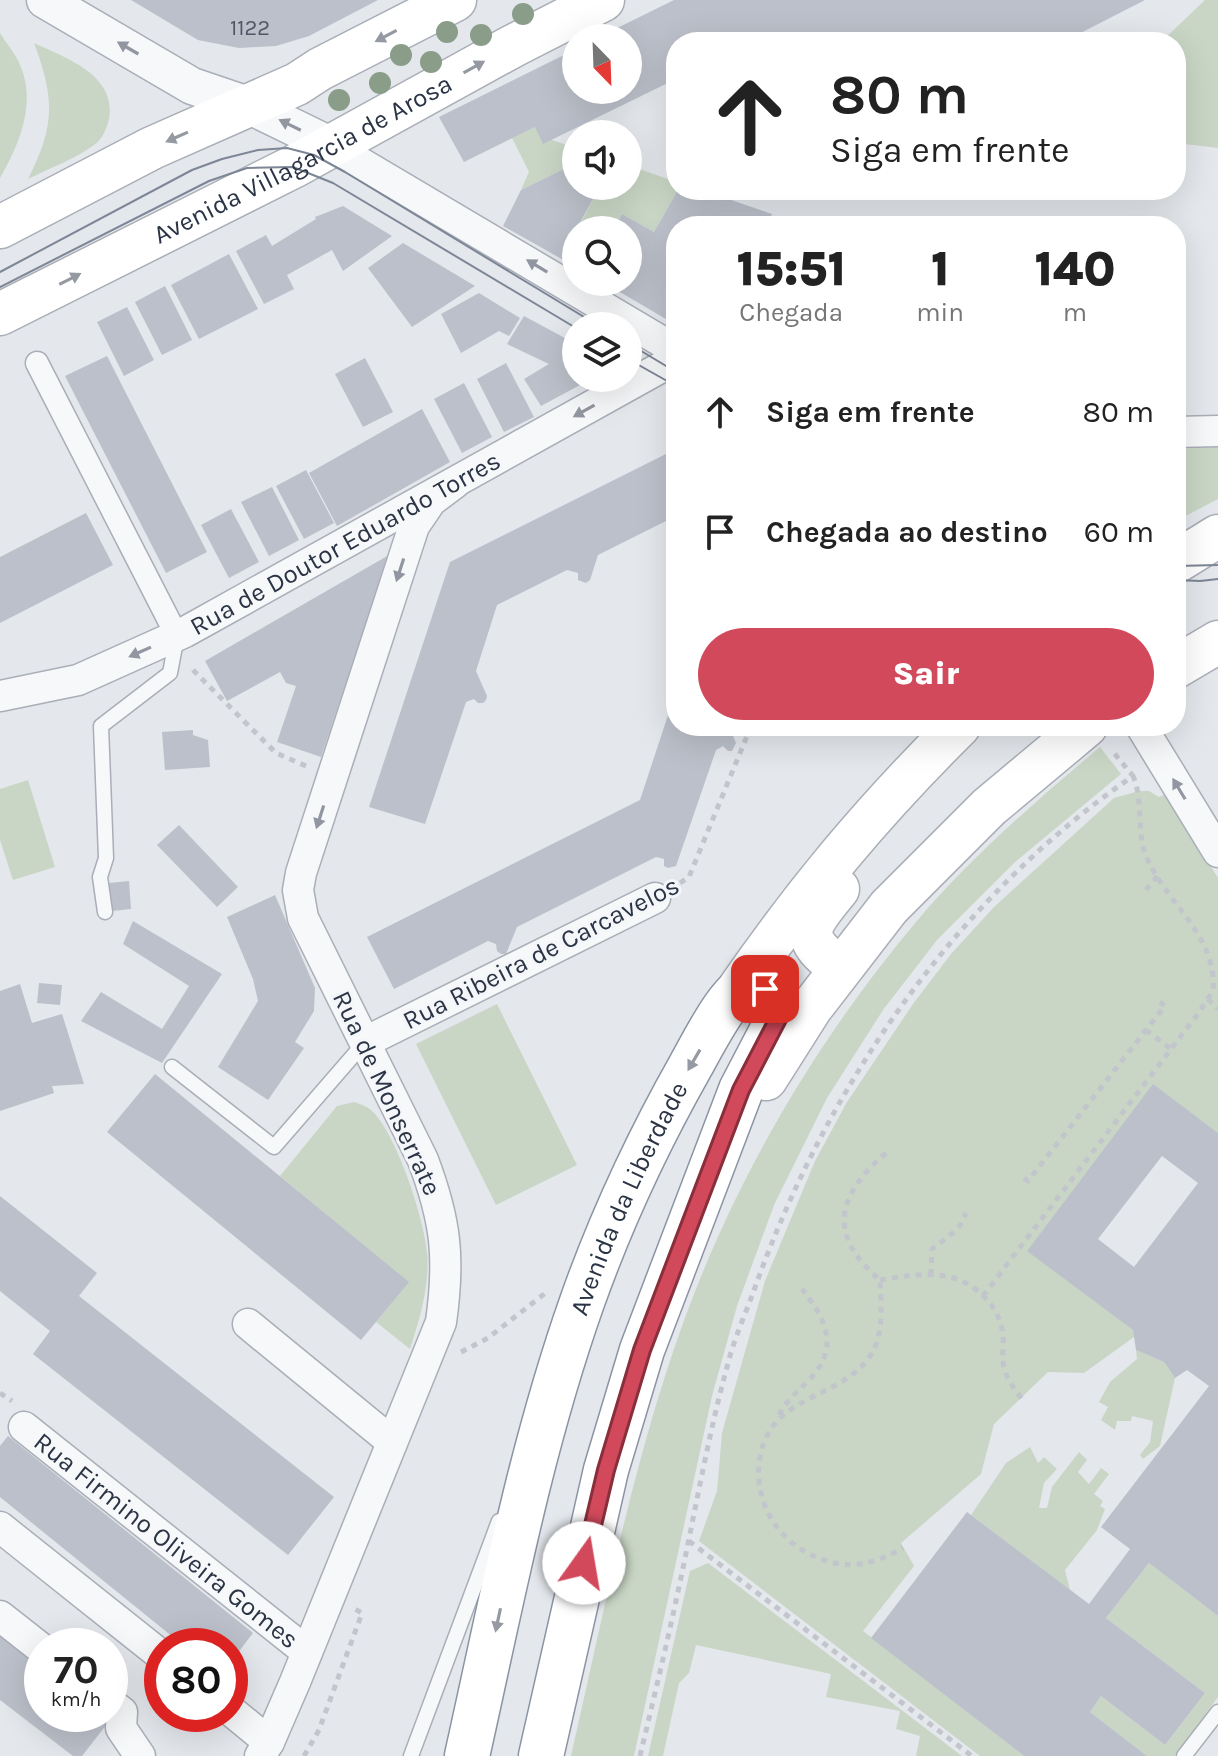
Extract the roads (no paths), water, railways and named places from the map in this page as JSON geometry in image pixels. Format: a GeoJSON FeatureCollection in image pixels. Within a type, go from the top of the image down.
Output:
{"type":"FeatureCollection","features":[{"type":"Feature","properties":{"kind":"highway"},"geometry":{"type":"LineString","coordinates":[[541,1756],[606,1470],[642,1350],[741,1090],[780,1010],[774,994],[765,989],[745,988],[735,994]]}},
{"type":"Feature","properties":{"kind":"highway","name":"Avenida da Liberdade"},"geometry":{"type":"LineString","coordinates":[[467,1756],[539,1446],[573,1327],[624,1196],[663,1115],[707,1036],[735,994]]}},
{"type":"Feature","properties":{"kind":"main road"},"geometry":{"type":"LineString","coordinates":[[0,227],[152,148],[297,84],[320,69],[455,0]]}},
{"type":"Feature","properties":{"kind":"main road","name":"Avenida Villagarcia de Arosa"},"geometry":{"type":"LineString","coordinates":[[0,314],[332,146],[603,0]]}},
{"type":"Feature","properties":{"kind":"main road"},"geometry":{"type":"LineString","coordinates":[[1186,556],[1218,536]]}},
{"type":"Feature","properties":{"kind":"main road"},"geometry":{"type":"LineString","coordinates":[[1186,661],[1218,642]]}},
{"type":"Feature","properties":{"kind":"main road","name":"Avenida da Liberdade"},"geometry":{"type":"LineString","coordinates":[[735,994],[784,922],[862,826],[950,736]]}},
{"type":"Feature","properties":{"kind":"main road"},"geometry":{"type":"LineString","coordinates":[[841,968],[815,948],[811,933],[813,923],[890,825],[953,736]]}},
{"type":"Feature","properties":{"kind":"main road"},"geometry":{"type":"LineString","coordinates":[[690,1226],[760,1089],[811,1008],[889,907],[989,807],[1100,740]]}},
{"type":"Feature","properties":{"kind":"street"},"geometry":{"type":"LineString","coordinates":[[45,0],[192,86],[248,105],[332,146],[666,344]]}},
{"type":"Feature","properties":{"kind":"street"},"geometry":{"type":"LineString","coordinates":[[37,363],[177,636]]}},
{"type":"Feature","properties":{"kind":"street","name":"Rua de Doutor Eduardo Torres"},"geometry":{"type":"LineString","coordinates":[[0,696],[78,680],[177,636],[666,365]]}},
{"type":"Feature","properties":{"kind":"street"},"geometry":{"type":"LineString","coordinates":[[1186,432],[1218,431]]}},
{"type":"Feature","properties":{"kind":"street","name":"Rua de Monserrate"},"geometry":{"type":"LineString","coordinates":[[264,1749],[307,1652],[441,1322],[447,1280],[445,1237],[438,1200],[423,1160],[303,918],[298,890],[414,526],[431,501],[455,483]]}},
{"type":"Feature","properties":{"kind":"street"},"geometry":{"type":"LineString","coordinates":[[889,907],[965,811],[1043,736]]}},
{"type":"Feature","properties":{"kind":"street"},"geometry":{"type":"LineString","coordinates":[[1147,736],[1218,852]]}},
{"type":"Feature","properties":{"kind":"street","name":"Rua Ribeira de Carcavelos"},"geometry":{"type":"LineString","coordinates":[[365,1042],[655,898]]}},
{"type":"Feature","properties":{"kind":"street"},"geometry":{"type":"LineString","coordinates":[[248,1324],[392,1442]]}},
{"type":"Feature","properties":{"kind":"street","name":"Rua Firmino Oliveira Gomes"},"geometry":{"type":"LineString","coordinates":[[24,1427],[307,1652]]}},
{"type":"Feature","properties":{"kind":"street"},"geometry":{"type":"LineString","coordinates":[[0,1527],[144,1642]]}},
{"type":"Feature","properties":{"kind":"street"},"geometry":{"type":"LineString","coordinates":[[0,1616],[24,1635]]}},
{"type":"Feature","properties":{"kind":"street"},"geometry":{"type":"LineString","coordinates":[[248,1731],[264,1749]]}},
{"type":"Feature","properties":{"kind":"street"},"geometry":{"type":"LineString","coordinates":[[124,1732],[140,1756]]}},
{"type":"Feature","properties":{"kind":"lane"},"geometry":{"type":"LineString","coordinates":[[105,912],[100,877],[106,858],[101,726],[170,673],[177,636]]}},
{"type":"Feature","properties":{"kind":"lane"},"geometry":{"type":"LineString","coordinates":[[172,1067],[274,1147],[365,1042]]}},
{"type":"Feature","properties":{"kind":"lane"},"geometry":{"type":"LineString","coordinates":[[513,1484],[573,1327]]}},
{"type":"Feature","properties":{"kind":"lane"},"geometry":{"type":"LineString","coordinates":[[411,1756],[502,1512]]}},
{"type":"Feature","properties":{"kind":"lane"},"geometry":{"type":"LineString","coordinates":[[1184,1756],[1218,1712]]}},
{"type":"Feature","properties":{"kind":"tram line"},"geometry":{"type":"LineString","coordinates":[[0,272],[192,170],[258,150],[287,148],[314,155],[345,172],[576,312]]}},
{"type":"Feature","properties":{"kind":"tram line"},"geometry":{"type":"LineString","coordinates":[[0,287],[209,181],[247,168],[293,167],[333,183],[562,320]]}},
{"type":"Feature","properties":{"kind":"tram line"},"geometry":{"type":"LineString","coordinates":[[642,351],[666,366]]}},
{"type":"Feature","properties":{"kind":"tram line"},"geometry":{"type":"LineString","coordinates":[[642,367],[666,380]]}},
{"type":"Feature","properties":{"kind":"tram line"},"geometry":{"type":"LineString","coordinates":[[1186,566],[1218,565]]}},
{"type":"Feature","properties":{"kind":"tram line"},"geometry":{"type":"LineString","coordinates":[[1186,580],[1218,579]]}}]}
